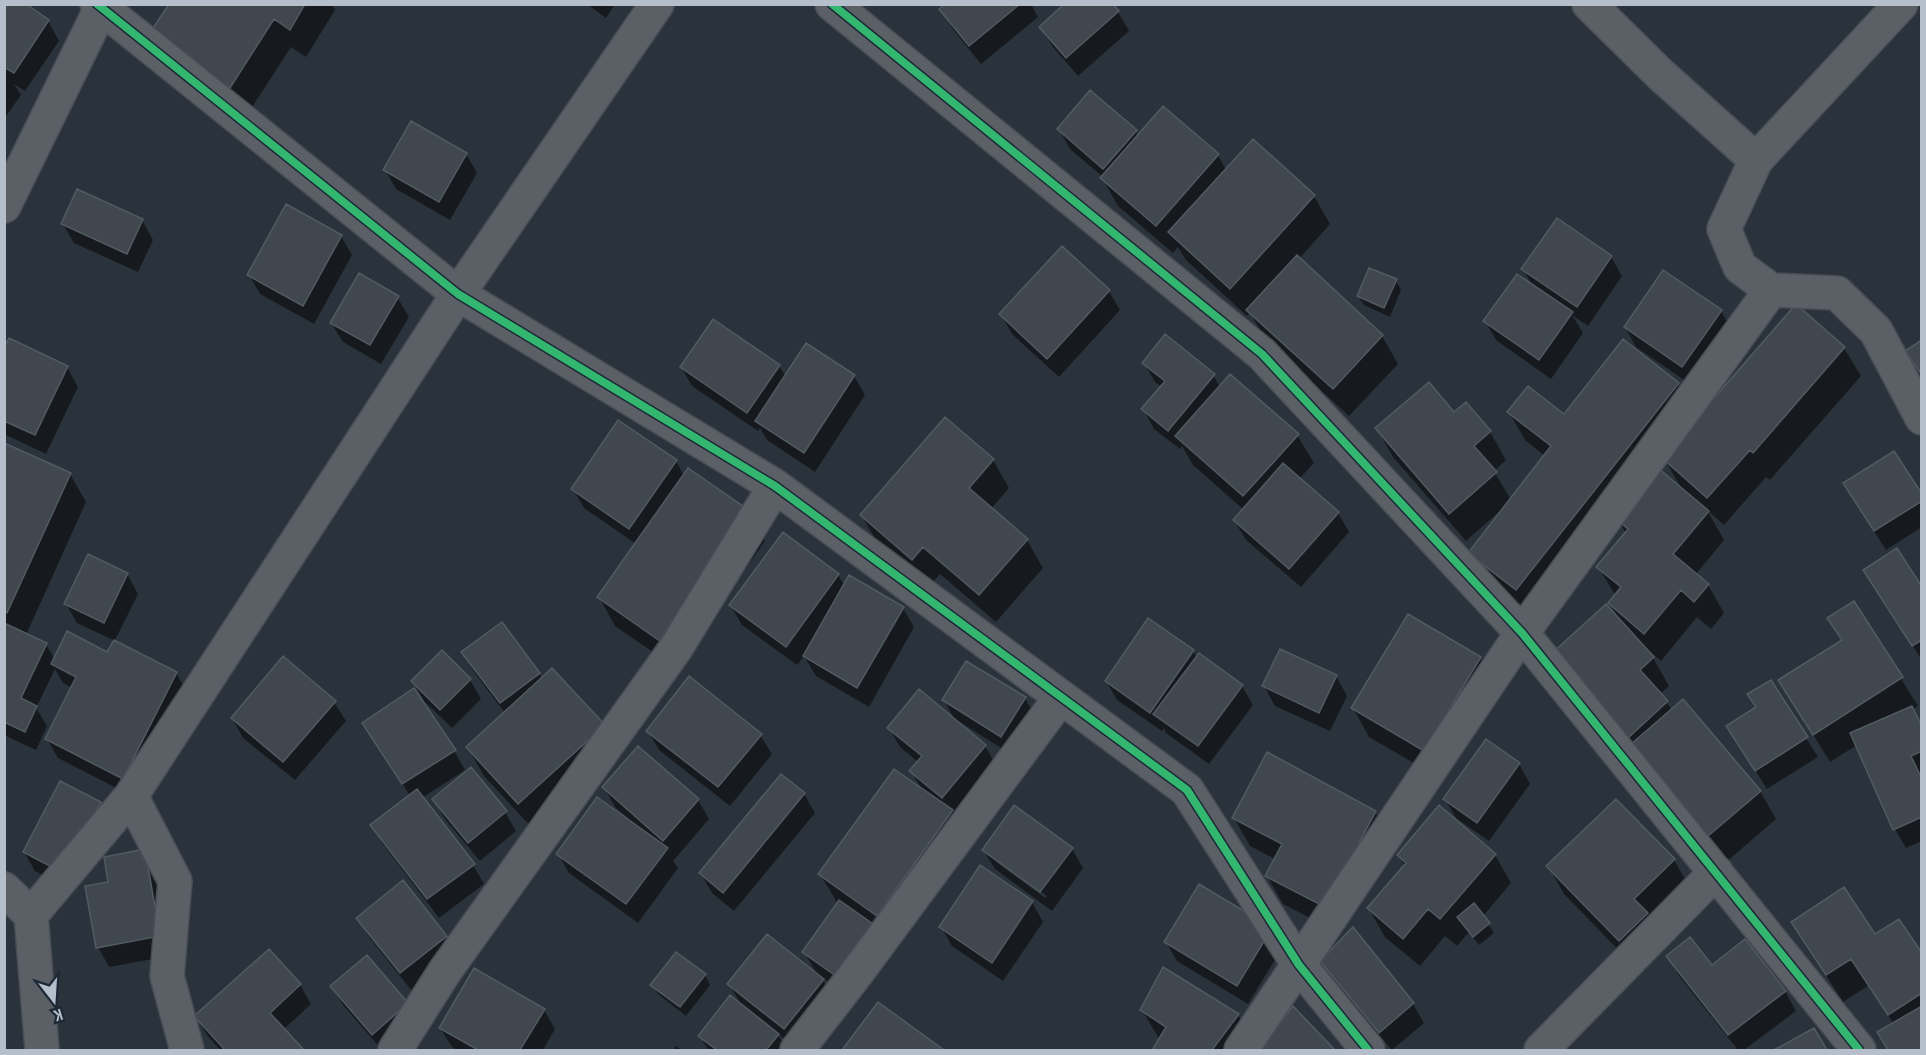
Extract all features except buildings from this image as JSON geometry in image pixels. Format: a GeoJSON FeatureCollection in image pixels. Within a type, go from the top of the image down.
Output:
{"type":"FeatureCollection","features":[{"type":"Feature","properties":{"kind":"street"},"geometry":{"type":"LineString","coordinates":[[31,915],[131,796],[458,294],[657,4]]}},
{"type":"Feature","properties":{"kind":"street"},"geometry":{"type":"LineString","coordinates":[[832,4],[1263,354],[1522,633],[1859,1050]]}},
{"type":"Feature","properties":{"kind":"street"},"geometry":{"type":"LineString","coordinates":[[1589,4],[1660,74],[1756,160]]}},
{"type":"Feature","properties":{"kind":"street"},"geometry":{"type":"LineString","coordinates":[[1901,4],[1756,160],[1724,229],[1740,267],[1771,290],[1838,293],[1876,331],[1922,418]]}},
{"type":"Feature","properties":{"kind":"street"},"geometry":{"type":"LineString","coordinates":[[4,206],[100,5],[458,294],[775,486],[1187,790],[1299,965],[1368,1050]]}},
{"type":"Feature","properties":{"kind":"street"},"geometry":{"type":"LineString","coordinates":[[1241,1050],[1522,633],[1771,290]]}},
{"type":"Feature","properties":{"kind":"street"},"geometry":{"type":"LineString","coordinates":[[395,1050],[445,971],[676,648],[775,486]]}},
{"type":"Feature","properties":{"kind":"street"},"geometry":{"type":"LineString","coordinates":[[797,1050],[1061,697]]}},
{"type":"Feature","properties":{"kind":"street"},"geometry":{"type":"LineString","coordinates":[[131,796],[175,881],[166,976],[187,1050]]}},
{"type":"Feature","properties":{"kind":"street"},"geometry":{"type":"LineString","coordinates":[[1541,1050],[1716,872]]}},
{"type":"Feature","properties":{"kind":"street"},"geometry":{"type":"LineString","coordinates":[[4,889],[31,915],[42,1050]]}},
{"type":"Feature","properties":{"kind":"cycle path"},"geometry":{"type":"LineString","coordinates":[[97,4],[458,294],[775,486],[1187,790],[1299,965],[1368,1050]]}},
{"type":"Feature","properties":{"kind":"cycle path"},"geometry":{"type":"LineString","coordinates":[[832,4],[1262,354],[1522,633],[1859,1050]]}}]}
